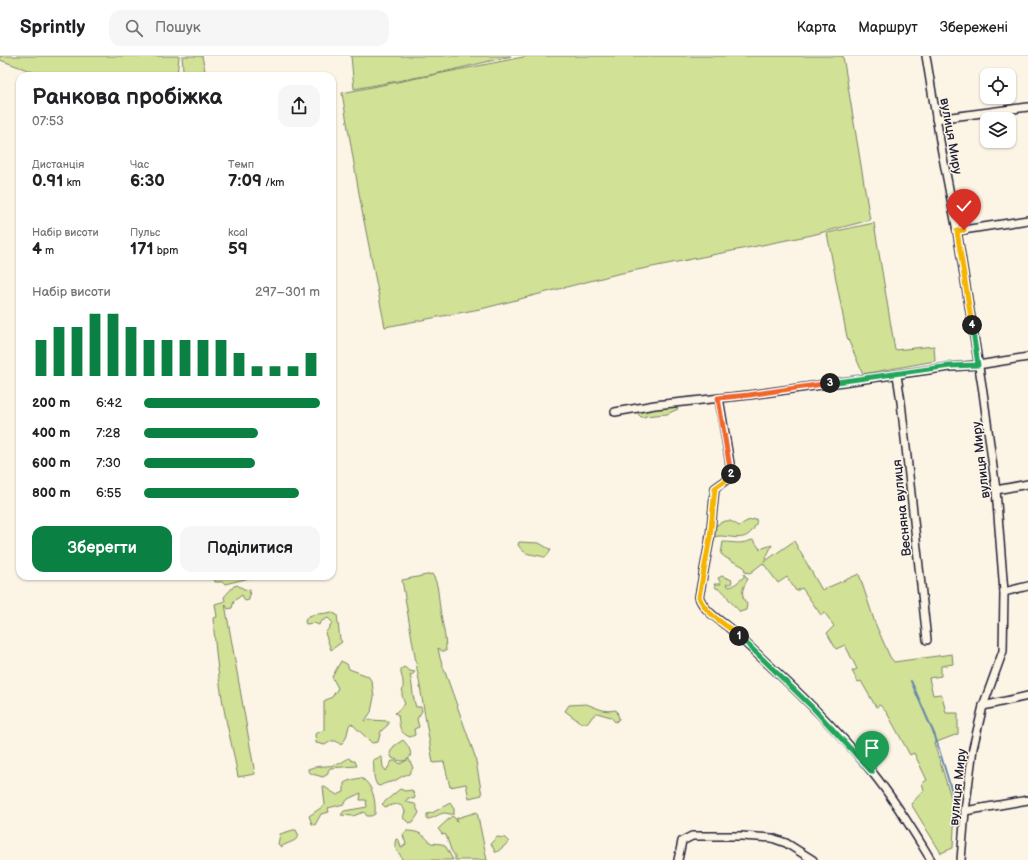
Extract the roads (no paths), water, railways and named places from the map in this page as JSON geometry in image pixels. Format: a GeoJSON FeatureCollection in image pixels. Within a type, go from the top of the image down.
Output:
{"type":"FeatureCollection","features":[{"type":"Feature","properties":{"kind":"street","name":"вулиця Миру"},"geometry":{"type":"LineString","coordinates":[[926,56],[957,231],[983,392],[996,490],[1004,592],[1003,650],[983,706],[973,748],[965,811],[961,860]]}},
{"type":"Feature","properties":{"kind":"street"},"geometry":{"type":"LineString","coordinates":[[936,119],[1028,107]]}},
{"type":"Feature","properties":{"kind":"street"},"geometry":{"type":"LineString","coordinates":[[957,231],[1028,220]]}},
{"type":"Feature","properties":{"kind":"street"},"geometry":{"type":"LineString","coordinates":[[615,412],[655,405],[897,375],[950,366],[978,365],[1028,357]]}},
{"type":"Feature","properties":{"kind":"street","name":"Весняна вулиця"},"geometry":{"type":"LineString","coordinates":[[897,375],[927,640]]}},
{"type":"Feature","properties":{"kind":"street"},"geometry":{"type":"LineString","coordinates":[[718,398],[732,476],[715,488],[710,538],[699,597],[702,604],[712,616],[728,626],[814,709],[872,772],[901,812],[931,860]]}},
{"type":"Feature","properties":{"kind":"street"},"geometry":{"type":"LineString","coordinates":[[996,490],[1028,484]]}},
{"type":"Feature","properties":{"kind":"street"},"geometry":{"type":"LineString","coordinates":[[1004,592],[1028,586]]}},
{"type":"Feature","properties":{"kind":"street"},"geometry":{"type":"LineString","coordinates":[[983,706],[1028,696]]}},
{"type":"Feature","properties":{"kind":"street"},"geometry":{"type":"LineString","coordinates":[[965,811],[1028,800]]}},
{"type":"Feature","properties":{"kind":"street"},"geometry":{"type":"LineString","coordinates":[[678,860],[682,841],[692,836],[741,836],[772,838],[786,843],[813,860]]}},
{"type":"Feature","properties":{"kind":"waterway"},"geometry":{"type":"LineString","coordinates":[[911,681],[935,736],[952,792]]}}]}
